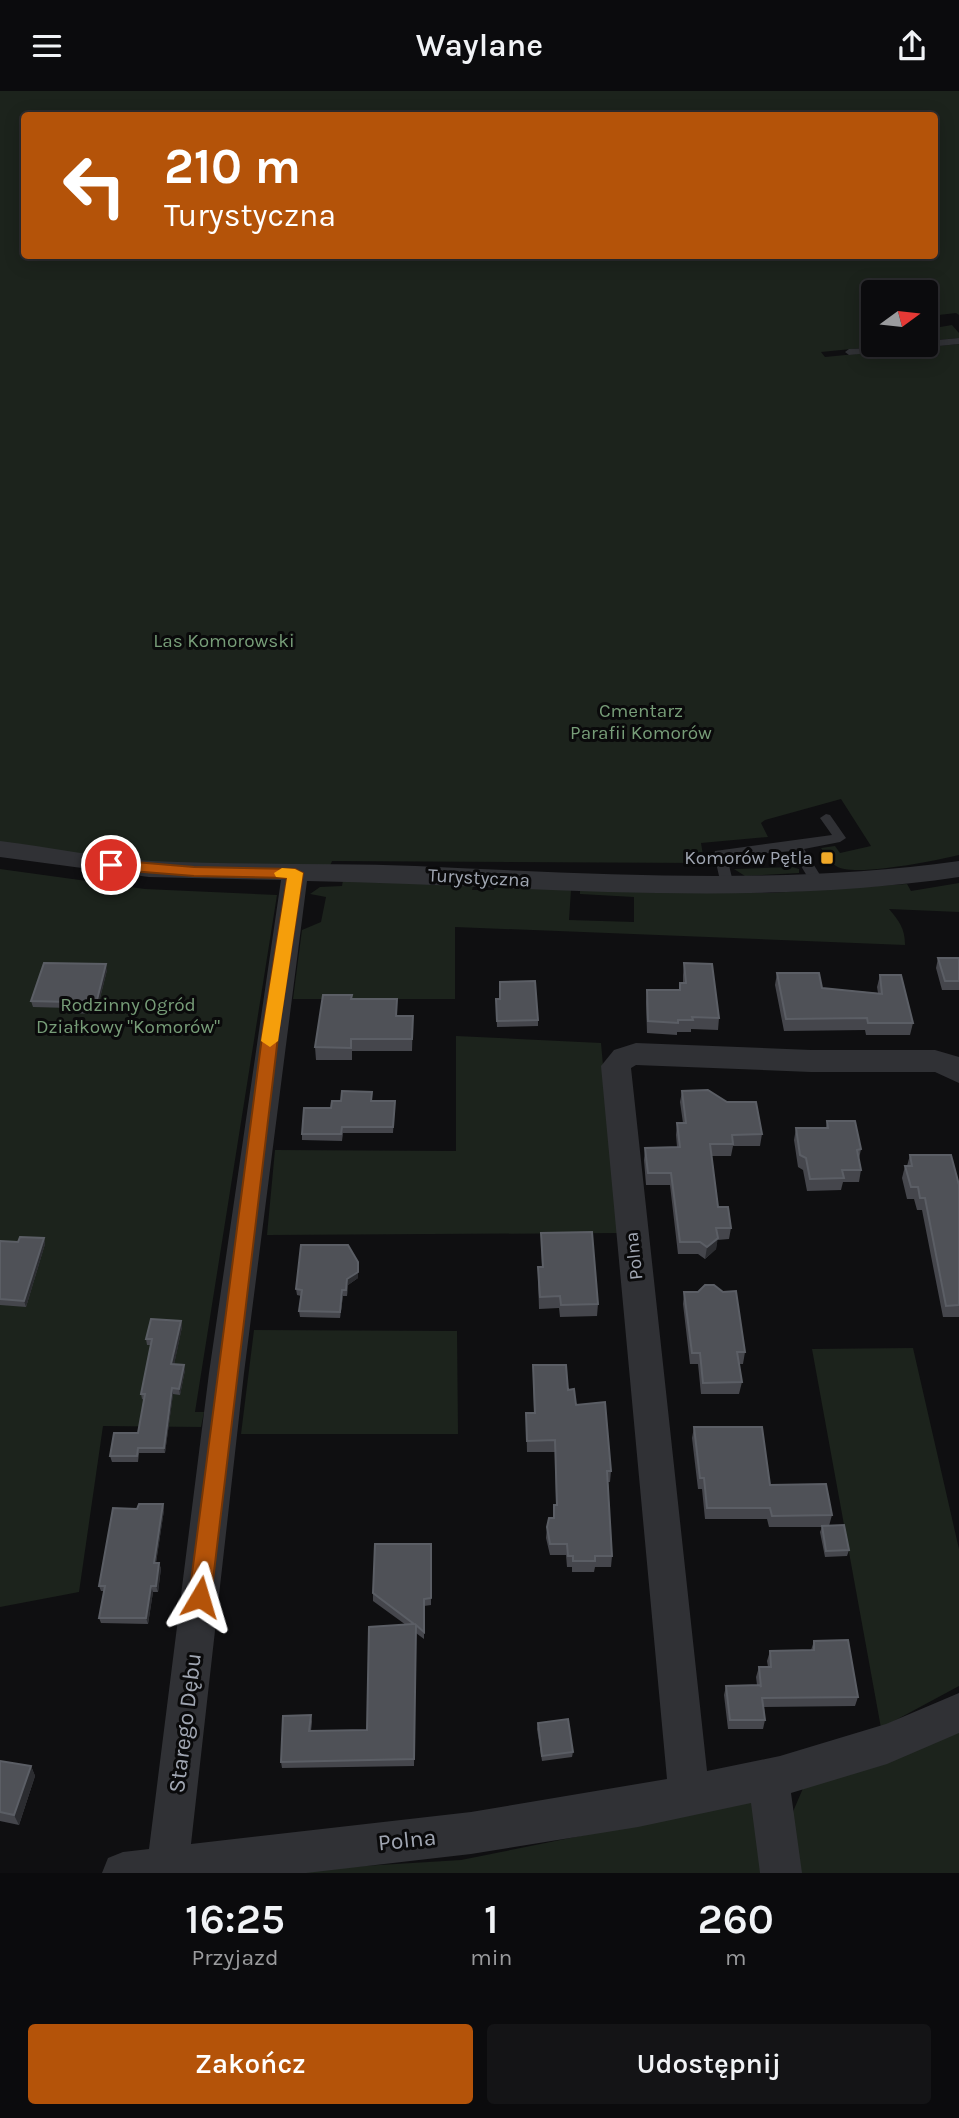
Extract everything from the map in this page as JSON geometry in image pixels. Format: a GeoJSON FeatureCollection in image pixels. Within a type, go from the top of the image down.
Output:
{"type":"FeatureCollection","features":[{"type":"Feature","properties":{"kind":"street","name":"Turystyczna"},"geometry":{"type":"LineString","coordinates":[[0,849],[149,869],[394,874],[574,884],[727,886],[818,883],[890,879],[959,869]]}},
{"type":"Feature","properties":{"kind":"street","name":"Starego Dębu"},"geometry":{"type":"LineString","coordinates":[[168,1869],[269,1042],[295,873]]}},
{"type":"Feature","properties":{"kind":"street","name":"Polna"},"geometry":{"type":"LineString","coordinates":[[689,1795],[616,1066],[624,1057],[636,1054],[811,1061],[935,1061],[959,1072]]}},
{"type":"Feature","properties":{"kind":"street","name":"Polna"},"geometry":{"type":"LineString","coordinates":[[123,1873],[471,1833],[638,1806],[769,1779],[887,1744],[959,1713]]}},
{"type":"Feature","properties":{"kind":"street"},"geometry":{"type":"LineString","coordinates":[[769,1779],[781,1873]]}},
{"type":"Feature","properties":{"kind":"lane"},"geometry":{"type":"LineString","coordinates":[[938,343],[959,341]]}},
{"type":"Feature","properties":{"kind":"lane"},"geometry":{"type":"LineString","coordinates":[[849,352],[861,351]]}},
{"type":"Feature","properties":{"kind":"lane"},"geometry":{"type":"LineString","coordinates":[[727,886],[720,854],[796,846],[840,838],[827,818]]}},
{"type":"Feature","properties":{"kind":"lane"},"geometry":{"type":"LineString","coordinates":[[796,846],[818,883]]}},
{"type":"Feature","properties":{"kind":"green space","name":"Las Komorowski"},"geometry":{"type":"Polygon","coordinates":[[[0,91],[959,91],[959,315],[938,315],[938,280],[861,280],[861,348],[821,352],[825,357],[861,354],[861,357],[938,357],[938,346],[959,344],[959,855],[876,869],[845,869],[836,866],[821,848],[835,846],[840,853],[871,846],[841,799],[765,820],[761,823],[768,837],[701,843],[702,863],[332,861],[330,866],[151,863],[0,843],[0,91]]]}},
{"type":"Feature","properties":{"kind":"green space","name":"Las Komorowski"},"geometry":{"type":"Polygon","coordinates":[[[938,325],[940,327],[952,325],[959,333],[959,338],[938,340],[938,325]]]}},
{"type":"Feature","properties":{"kind":"green space","name":"Rodzinny Ogród Działkowy \"Komorów\""},"geometry":{"type":"Polygon","coordinates":[[[0,869],[145,889],[277,895],[195,1412],[204,1412],[201,1427],[103,1426],[79,1592],[0,1607],[0,869]]]}},
{"type":"Feature","properties":{"kind":"green space"},"geometry":{"type":"Polygon","coordinates":[[[734,869],[799,869],[799,873],[745,876],[734,869]]]}},
{"type":"Feature","properties":{"kind":"green space"},"geometry":{"type":"Polygon","coordinates":[[[343,880],[474,883],[472,890],[494,890],[495,884],[571,890],[569,920],[634,922],[634,897],[580,894],[580,890],[770,893],[907,884],[911,891],[959,883],[959,912],[889,909],[901,925],[905,945],[455,927],[455,999],[293,999],[302,930],[321,922],[326,897],[310,894],[320,887],[342,886],[343,880]]]}},
{"type":"Feature","properties":{"kind":"green space"},"geometry":{"type":"Polygon","coordinates":[[[456,1036],[601,1043],[618,1233],[267,1235],[275,1150],[456,1151],[456,1036]]]}},
{"type":"Feature","properties":{"kind":"green space"},"geometry":{"type":"Polygon","coordinates":[[[254,1330],[457,1331],[458,1434],[241,1434],[254,1330]]]}},
{"type":"Feature","properties":{"kind":"green space"},"geometry":{"type":"Polygon","coordinates":[[[913,1348],[959,1549],[959,1686],[881,1728],[812,1349],[913,1348]]]}},
{"type":"Feature","properties":{"kind":"green space"},"geometry":{"type":"Polygon","coordinates":[[[959,1730],[959,1873],[795,1873],[789,1821],[804,1786],[959,1730]]]}},
{"type":"Feature","properties":{"kind":"green space"},"geometry":{"type":"Polygon","coordinates":[[[759,1800],[766,1873],[250,1873],[461,1860],[759,1800]]]}},
{"type":"Feature","properties":{"kind":"building"},"geometry":{"type":"Polygon","coordinates":[[[938,958],[959,958],[959,981],[945,981],[938,958]]]}},
{"type":"Feature","properties":{"kind":"building"},"geometry":{"type":"Polygon","coordinates":[[[44,963],[106,964],[95,1008],[69,1007],[70,1002],[31,1001],[44,963]]]}},
{"type":"Feature","properties":{"kind":"building"},"geometry":{"type":"Polygon","coordinates":[[[684,963],[712,964],[719,1018],[692,1017],[693,1020],[678,1020],[678,1023],[648,1021],[647,990],[680,990],[680,983],[686,983],[684,963]]]}},
{"type":"Feature","properties":{"kind":"building"},"geometry":{"type":"Polygon","coordinates":[[[777,973],[819,973],[822,988],[882,994],[880,975],[901,975],[913,1023],[868,1023],[867,1018],[786,1019],[777,973]]]}},
{"type":"Feature","properties":{"kind":"building"},"geometry":{"type":"Polygon","coordinates":[[[535,981],[538,1020],[497,1021],[496,999],[500,999],[500,982],[535,981]]]}},
{"type":"Feature","properties":{"kind":"building"},"geometry":{"type":"Polygon","coordinates":[[[323,995],[352,995],[351,999],[397,999],[396,1016],[413,1016],[412,1039],[351,1039],[351,1048],[315,1047],[323,995]]]}},
{"type":"Feature","properties":{"kind":"building"},"geometry":{"type":"Polygon","coordinates":[[[708,1090],[727,1102],[756,1102],[762,1134],[732,1135],[733,1144],[710,1144],[718,1207],[728,1207],[731,1228],[716,1228],[718,1238],[707,1247],[700,1242],[680,1242],[671,1173],[648,1173],[645,1148],[680,1147],[677,1123],[686,1123],[682,1091],[708,1090]]]}},
{"type":"Feature","properties":{"kind":"building"},"geometry":{"type":"Polygon","coordinates":[[[342,1091],[372,1092],[371,1101],[395,1101],[393,1127],[342,1127],[341,1134],[302,1134],[304,1108],[331,1108],[332,1101],[341,1101],[342,1091]]]}},
{"type":"Feature","properties":{"kind":"building"},"geometry":{"type":"Polygon","coordinates":[[[827,1121],[855,1121],[861,1149],[857,1150],[861,1170],[842,1170],[844,1178],[810,1179],[806,1158],[800,1155],[796,1128],[828,1128],[827,1121]]]}},
{"type":"Feature","properties":{"kind":"building"},"geometry":{"type":"Polygon","coordinates":[[[910,1155],[951,1155],[959,1185],[959,1305],[946,1306],[925,1198],[920,1198],[918,1187],[911,1187],[905,1166],[912,1166],[910,1155]]]}},
{"type":"Feature","properties":{"kind":"building"},"geometry":{"type":"Polygon","coordinates":[[[592,1232],[598,1304],[561,1305],[560,1296],[540,1297],[538,1267],[543,1267],[541,1233],[592,1232]]]}},
{"type":"Feature","properties":{"kind":"building"},"geometry":{"type":"Polygon","coordinates":[[[20,1237],[44,1238],[24,1301],[0,1299],[0,1241],[18,1242],[20,1237]]]}},
{"type":"Feature","properties":{"kind":"building"},"geometry":{"type":"Polygon","coordinates":[[[301,1245],[348,1245],[358,1262],[358,1272],[347,1279],[346,1290],[342,1290],[340,1312],[299,1311],[302,1290],[296,1289],[301,1245]]]}},
{"type":"Feature","properties":{"kind":"building"},"geometry":{"type":"Polygon","coordinates":[[[705,1285],[714,1285],[723,1292],[736,1291],[745,1352],[737,1352],[742,1382],[703,1383],[700,1353],[692,1353],[684,1292],[698,1292],[705,1285]]]}},
{"type":"Feature","properties":{"kind":"building"},"geometry":{"type":"Polygon","coordinates":[[[151,1319],[181,1321],[171,1364],[184,1365],[179,1389],[172,1388],[164,1448],[138,1448],[137,1456],[110,1456],[114,1433],[138,1433],[145,1394],[141,1394],[152,1339],[146,1339],[151,1319]]]}},
{"type":"Feature","properties":{"kind":"building"},"geometry":{"type":"Polygon","coordinates":[[[533,1365],[566,1365],[568,1390],[574,1389],[576,1405],[605,1402],[611,1471],[607,1471],[612,1556],[595,1556],[595,1561],[573,1561],[573,1556],[568,1556],[567,1544],[550,1544],[547,1527],[549,1518],[554,1518],[554,1505],[557,1505],[555,1440],[527,1441],[526,1413],[535,1413],[533,1365]]]}},
{"type":"Feature","properties":{"kind":"building"},"geometry":{"type":"Polygon","coordinates":[[[694,1427],[762,1427],[770,1485],[826,1484],[832,1515],[772,1516],[770,1508],[707,1508],[704,1478],[700,1478],[694,1427]]]}},
{"type":"Feature","properties":{"kind":"building"},"geometry":{"type":"Polygon","coordinates":[[[139,1504],[163,1504],[154,1563],[159,1563],[156,1586],[151,1586],[146,1618],[99,1618],[105,1586],[99,1586],[113,1508],[137,1509],[139,1504]]]}},
{"type":"Feature","properties":{"kind":"building"},"geometry":{"type":"Polygon","coordinates":[[[844,1525],[849,1550],[826,1551],[822,1526],[844,1525]]]}},
{"type":"Feature","properties":{"kind":"building"},"geometry":{"type":"Polygon","coordinates":[[[375,1544],[431,1544],[431,1598],[424,1599],[424,1632],[416,1625],[414,1759],[281,1762],[283,1716],[311,1715],[309,1731],[367,1730],[369,1627],[414,1624],[373,1593],[375,1544]]]}},
{"type":"Feature","properties":{"kind":"building"},"geometry":{"type":"Polygon","coordinates":[[[848,1640],[858,1697],[762,1698],[765,1720],[730,1720],[726,1686],[761,1687],[759,1667],[771,1667],[770,1651],[814,1650],[814,1641],[848,1640]]]}},
{"type":"Feature","properties":{"kind":"building"},"geometry":{"type":"Polygon","coordinates":[[[568,1719],[573,1752],[542,1756],[538,1723],[568,1719]]]}},
{"type":"Feature","properties":{"kind":"building"},"geometry":{"type":"Polygon","coordinates":[[[0,1761],[31,1766],[14,1815],[0,1812],[0,1761]]]}},
{"type":"Feature","properties":{"kind":"slow traffic"},"geometry":{"type":"LineString","coordinates":[[270,1041],[295,873],[282,873]]}},
{"type":"Feature","properties":{"kind":"place","name":"Komorów Pętla"},"geometry":{"type":"Point","coordinates":[827,858]}},
{"type":"Feature","properties":{"kind":"route"},"geometry":{"type":"LineString","coordinates":[[111,865],[194,871],[295,873],[271,1029],[200,1597]]}},
{"type":"Feature","properties":{"kind":"park label","name":"Cmentarz Parafii Komorów"},"geometry":{"type":"Point","coordinates":[641,722]}}]}
